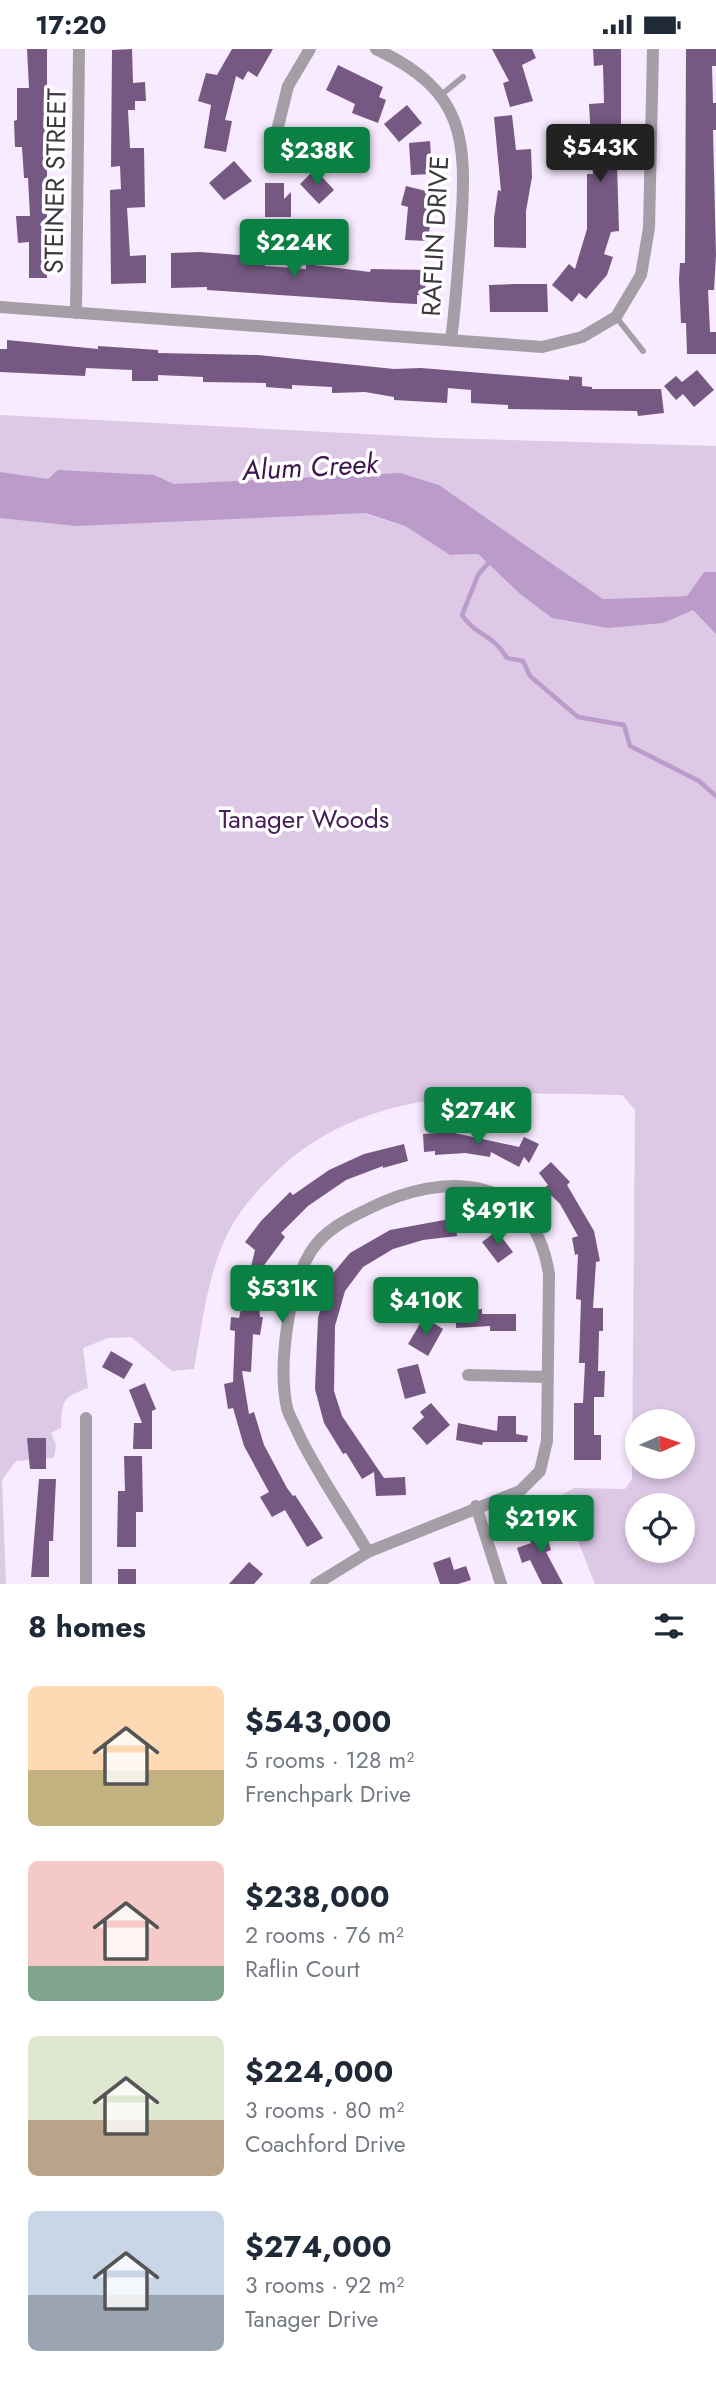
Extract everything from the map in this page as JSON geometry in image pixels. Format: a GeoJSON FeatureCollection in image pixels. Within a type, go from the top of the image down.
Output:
{"type":"FeatureCollection","features":[{"type":"Feature","properties":{"kind":"street","name":"STEINER STREET"},"geometry":{"type":"LineString","coordinates":[[76,313],[79,49]]}},
{"type":"Feature","properties":{"kind":"street"},"geometry":{"type":"LineString","coordinates":[[276,135],[288,86],[310,49]]}},
{"type":"Feature","properties":{"kind":"street","name":"RAFLIN DRIVE"},"geometry":{"type":"LineString","coordinates":[[376,49],[411,66],[441,95],[462,140],[464,188],[451,340]]}},
{"type":"Feature","properties":{"kind":"street"},"geometry":{"type":"LineString","coordinates":[[0,307],[542,347],[582,337],[616,317],[641,275],[649,228],[653,49]]}},
{"type":"Feature","properties":{"kind":"street"},"geometry":{"type":"LineString","coordinates":[[316,1584],[368,1552],[476,1506],[520,1491],[540,1471],[547,1441],[549,1275],[545,1248],[526,1214],[504,1197],[462,1185],[387,1199],[336,1224],[310,1251],[295,1284],[285,1345],[288,1409],[314,1467],[368,1552]]}},
{"type":"Feature","properties":{"kind":"street"},"geometry":{"type":"LineString","coordinates":[[468,1375],[548,1377]]}},
{"type":"Feature","properties":{"kind":"street"},"geometry":{"type":"LineString","coordinates":[[86,1418],[86,1584]]}},
{"type":"Feature","properties":{"kind":"street"},"geometry":{"type":"LineString","coordinates":[[476,1506],[501,1584]]}},
{"type":"Feature","properties":{"kind":"lane"},"geometry":{"type":"LineString","coordinates":[[441,95],[463,77]]}},
{"type":"Feature","properties":{"kind":"lane"},"geometry":{"type":"LineString","coordinates":[[616,317],[643,351]]}},
{"type":"Feature","properties":{"kind":"green space","name":"Tanager Woods"},"geometry":{"type":"Polygon","coordinates":[[[0,415],[441,438],[716,446],[716,572],[704,572],[687,596],[603,599],[439,485],[405,474],[366,514],[405,526],[450,555],[478,554],[519,593],[649,605],[716,606],[716,1584],[595,1584],[560,1496],[574,1488],[625,1489],[632,1479],[695,1479],[695,1409],[633,1409],[635,1110],[622,1095],[531,1093],[441,1099],[397,1107],[356,1120],[316,1141],[279,1169],[243,1208],[220,1251],[206,1301],[194,1369],[172,1371],[131,1337],[108,1338],[83,1348],[88,1388],[73,1394],[65,1401],[61,1428],[51,1433],[56,1445],[54,1458],[16,1461],[2,1480],[6,1584],[0,1584],[0,415]]]}},
{"type":"Feature","properties":{"kind":"shaded area"},"geometry":{"type":"Polygon","coordinates":[[[58,470],[154,475],[174,484],[401,473],[439,485],[603,599],[687,596],[704,572],[716,572],[716,634],[693,610],[663,623],[608,628],[552,618],[519,593],[478,554],[450,555],[405,526],[365,513],[76,526],[0,518],[0,472],[48,479],[58,470]]]}},
{"type":"Feature","properties":{"kind":"building"},"geometry":{"type":"Polygon","coordinates":[[[27,49],[47,49],[47,278],[29,278],[29,242],[18,243],[16,216],[30,216],[28,178],[24,178],[22,147],[15,147],[14,121],[17,120],[17,88],[29,88],[27,49]]]}},
{"type":"Feature","properties":{"kind":"building"},"geometry":{"type":"Polygon","coordinates":[[[132,49],[133,83],[145,82],[146,101],[135,101],[135,110],[128,110],[130,148],[144,148],[145,207],[127,208],[130,256],[146,255],[146,283],[111,284],[110,190],[121,189],[120,166],[111,167],[112,50],[132,49]]]}},
{"type":"Feature","properties":{"kind":"building"},"geometry":{"type":"Polygon","coordinates":[[[232,49],[273,49],[257,77],[248,71],[243,80],[236,76],[225,120],[232,121],[226,152],[204,148],[211,105],[198,101],[206,73],[217,75],[232,49]]]}},
{"type":"Feature","properties":{"kind":"building"},"geometry":{"type":"Polygon","coordinates":[[[492,49],[532,49],[536,58],[522,65],[533,101],[510,107],[503,83],[509,81],[492,49]]]}},
{"type":"Feature","properties":{"kind":"building"},"geometry":{"type":"Polygon","coordinates":[[[593,49],[621,49],[621,164],[617,165],[619,231],[611,232],[604,254],[613,257],[607,275],[586,299],[579,293],[572,302],[552,285],[569,264],[575,269],[587,229],[587,174],[593,174],[589,104],[604,103],[603,65],[594,66],[593,49]]]}},
{"type":"Feature","properties":{"kind":"building"},"geometry":{"type":"Polygon","coordinates":[[[686,49],[716,49],[716,66],[712,66],[713,103],[716,103],[716,130],[713,130],[716,255],[714,290],[708,290],[710,332],[716,332],[716,354],[687,354],[686,323],[681,323],[680,263],[685,263],[686,49]]]}},
{"type":"Feature","properties":{"kind":"building"},"geometry":{"type":"Polygon","coordinates":[[[338,65],[383,87],[379,97],[386,100],[378,123],[352,113],[355,104],[326,90],[338,65]]]}},
{"type":"Feature","properties":{"kind":"building"},"geometry":{"type":"Polygon","coordinates":[[[407,105],[422,123],[399,142],[384,124],[407,105]]]}},
{"type":"Feature","properties":{"kind":"building"},"geometry":{"type":"Polygon","coordinates":[[[512,115],[516,150],[531,149],[532,177],[526,211],[526,248],[494,247],[494,218],[498,190],[501,191],[494,117],[512,115]]]}},
{"type":"Feature","properties":{"kind":"building"},"geometry":{"type":"Polygon","coordinates":[[[329,135],[361,148],[352,173],[323,162],[331,154],[324,151],[329,135]]]}},
{"type":"Feature","properties":{"kind":"building"},"geometry":{"type":"Polygon","coordinates":[[[430,141],[432,174],[411,175],[409,143],[430,141]]]}},
{"type":"Feature","properties":{"kind":"building"},"geometry":{"type":"Polygon","coordinates":[[[234,161],[252,181],[224,200],[209,183],[234,161]]]}},
{"type":"Feature","properties":{"kind":"building"},"geometry":{"type":"Polygon","coordinates":[[[315,169],[334,190],[319,204],[300,184],[315,169]]]}},
{"type":"Feature","properties":{"kind":"building"},"geometry":{"type":"Polygon","coordinates":[[[265,183],[284,183],[284,199],[291,192],[291,217],[265,217],[265,183]]]}},
{"type":"Feature","properties":{"kind":"building"},"geometry":{"type":"Polygon","coordinates":[[[406,186],[434,193],[428,241],[405,240],[408,207],[401,205],[406,186]]]}},
{"type":"Feature","properties":{"kind":"building"},"geometry":{"type":"Polygon","coordinates":[[[200,252],[265,257],[265,266],[306,269],[306,264],[370,272],[371,269],[426,270],[425,296],[417,295],[417,304],[207,290],[207,287],[171,288],[171,253],[200,252]]]}},
{"type":"Feature","properties":{"kind":"building"},"geometry":{"type":"Polygon","coordinates":[[[547,284],[548,312],[490,312],[489,285],[547,284]]]}},
{"type":"Feature","properties":{"kind":"building"},"geometry":{"type":"Polygon","coordinates":[[[7,340],[98,349],[98,346],[158,350],[158,353],[258,355],[394,369],[421,368],[569,380],[569,376],[582,377],[582,386],[592,389],[661,389],[664,413],[638,416],[637,411],[508,409],[508,405],[471,403],[471,390],[448,388],[447,403],[394,400],[394,397],[365,392],[332,393],[332,387],[292,385],[292,389],[266,387],[266,383],[203,382],[203,377],[158,375],[158,381],[132,381],[132,370],[86,368],[85,376],[0,372],[0,349],[7,349],[7,340]]]}},
{"type":"Feature","properties":{"kind":"building"},"geometry":{"type":"Polygon","coordinates":[[[697,370],[714,390],[694,407],[683,394],[676,400],[664,386],[676,376],[682,382],[697,370]]]}},
{"type":"Feature","properties":{"kind":"building"},"geometry":{"type":"Polygon","coordinates":[[[450,1132],[519,1147],[524,1137],[539,1144],[529,1163],[524,1157],[519,1167],[491,1152],[490,1157],[465,1153],[435,1155],[435,1151],[424,1152],[423,1134],[450,1132]]]}},
{"type":"Feature","properties":{"kind":"building"},"geometry":{"type":"Polygon","coordinates":[[[404,1144],[408,1161],[383,1166],[346,1180],[308,1206],[281,1233],[285,1237],[262,1268],[269,1270],[259,1306],[260,1317],[263,1317],[260,1335],[253,1334],[251,1372],[242,1371],[249,1414],[254,1412],[264,1445],[287,1488],[295,1495],[323,1538],[307,1547],[285,1510],[272,1517],[260,1497],[269,1492],[244,1446],[233,1408],[228,1409],[224,1384],[233,1382],[235,1331],[230,1330],[231,1317],[239,1318],[255,1250],[245,1242],[261,1221],[290,1192],[293,1195],[329,1170],[364,1154],[404,1144]]]}},
{"type":"Feature","properties":{"kind":"building"},"geometry":{"type":"Polygon","coordinates":[[[551,1162],[570,1182],[567,1185],[594,1231],[600,1261],[596,1262],[593,1308],[603,1308],[603,1331],[599,1331],[598,1371],[605,1371],[604,1397],[594,1397],[594,1435],[601,1435],[601,1460],[574,1460],[574,1403],[583,1403],[585,1363],[579,1363],[581,1300],[576,1299],[578,1254],[575,1255],[572,1238],[578,1236],[560,1204],[544,1188],[548,1185],[539,1173],[551,1162]]]}},
{"type":"Feature","properties":{"kind":"building"},"geometry":{"type":"Polygon","coordinates":[[[455,1218],[457,1236],[423,1240],[393,1249],[363,1267],[345,1291],[335,1326],[334,1391],[342,1416],[384,1478],[405,1477],[406,1495],[376,1496],[374,1472],[362,1479],[346,1453],[343,1454],[324,1423],[315,1389],[318,1318],[329,1278],[350,1253],[390,1230],[455,1218]]]}},
{"type":"Feature","properties":{"kind":"building"},"geometry":{"type":"Polygon","coordinates":[[[497,1231],[513,1252],[498,1263],[482,1242],[497,1231]]]}},
{"type":"Feature","properties":{"kind":"building"},"geometry":{"type":"Polygon","coordinates":[[[482,1309],[482,1314],[516,1314],[516,1331],[490,1331],[490,1326],[456,1328],[456,1310],[482,1309]]]}},
{"type":"Feature","properties":{"kind":"building"},"geometry":{"type":"Polygon","coordinates":[[[424,1317],[443,1329],[428,1356],[408,1344],[424,1317]]]}},
{"type":"Feature","properties":{"kind":"building"},"geometry":{"type":"Polygon","coordinates":[[[111,1351],[133,1364],[124,1379],[102,1367],[111,1351]]]}},
{"type":"Feature","properties":{"kind":"building"},"geometry":{"type":"Polygon","coordinates":[[[418,1364],[426,1393],[405,1399],[397,1369],[418,1364]]]}},
{"type":"Feature","properties":{"kind":"building"},"geometry":{"type":"Polygon","coordinates":[[[145,1383],[156,1409],[152,1411],[152,1449],[133,1449],[134,1423],[142,1423],[129,1390],[145,1383]]]}},
{"type":"Feature","properties":{"kind":"building"},"geometry":{"type":"Polygon","coordinates":[[[431,1403],[450,1425],[427,1445],[412,1428],[424,1417],[420,1412],[431,1403]]]}},
{"type":"Feature","properties":{"kind":"building"},"geometry":{"type":"Polygon","coordinates":[[[498,1416],[516,1416],[516,1434],[528,1436],[527,1442],[483,1442],[482,1445],[456,1440],[458,1423],[497,1431],[498,1416]]]}},
{"type":"Feature","properties":{"kind":"building"},"geometry":{"type":"Polygon","coordinates":[[[27,1438],[46,1438],[46,1469],[30,1469],[27,1438]]]}},
{"type":"Feature","properties":{"kind":"building"},"geometry":{"type":"Polygon","coordinates":[[[124,1456],[142,1456],[143,1512],[136,1512],[136,1547],[117,1547],[118,1491],[125,1491],[124,1456]]]}},
{"type":"Feature","properties":{"kind":"building"},"geometry":{"type":"Polygon","coordinates":[[[39,1479],[56,1479],[53,1541],[49,1541],[49,1577],[31,1577],[39,1479]]]}},
{"type":"Feature","properties":{"kind":"building"},"geometry":{"type":"Polygon","coordinates":[[[553,1523],[556,1534],[547,1537],[551,1550],[546,1552],[563,1584],[542,1584],[530,1560],[522,1563],[517,1548],[531,1543],[527,1532],[553,1523]]]}},
{"type":"Feature","properties":{"kind":"building"},"geometry":{"type":"Polygon","coordinates":[[[450,1557],[454,1570],[466,1566],[471,1580],[458,1584],[440,1584],[433,1563],[450,1557]]]}},
{"type":"Feature","properties":{"kind":"building"},"geometry":{"type":"Polygon","coordinates":[[[249,1562],[263,1574],[254,1584],[229,1584],[249,1562]]]}},
{"type":"Feature","properties":{"kind":"building"},"geometry":{"type":"Polygon","coordinates":[[[118,1569],[136,1569],[136,1584],[118,1584],[118,1569]]]}},
{"type":"Feature","properties":{"kind":"waterway"},"geometry":{"type":"LineString","coordinates":[[491,560],[478,575],[462,615],[467,622],[496,644],[507,658],[523,661],[530,676],[578,717],[624,725],[630,746],[699,781],[716,796]]}},
{"type":"Feature","properties":{"kind":"water label","name":"Alum Creek"},"geometry":{"type":"Point","coordinates":[310,467]}}]}
